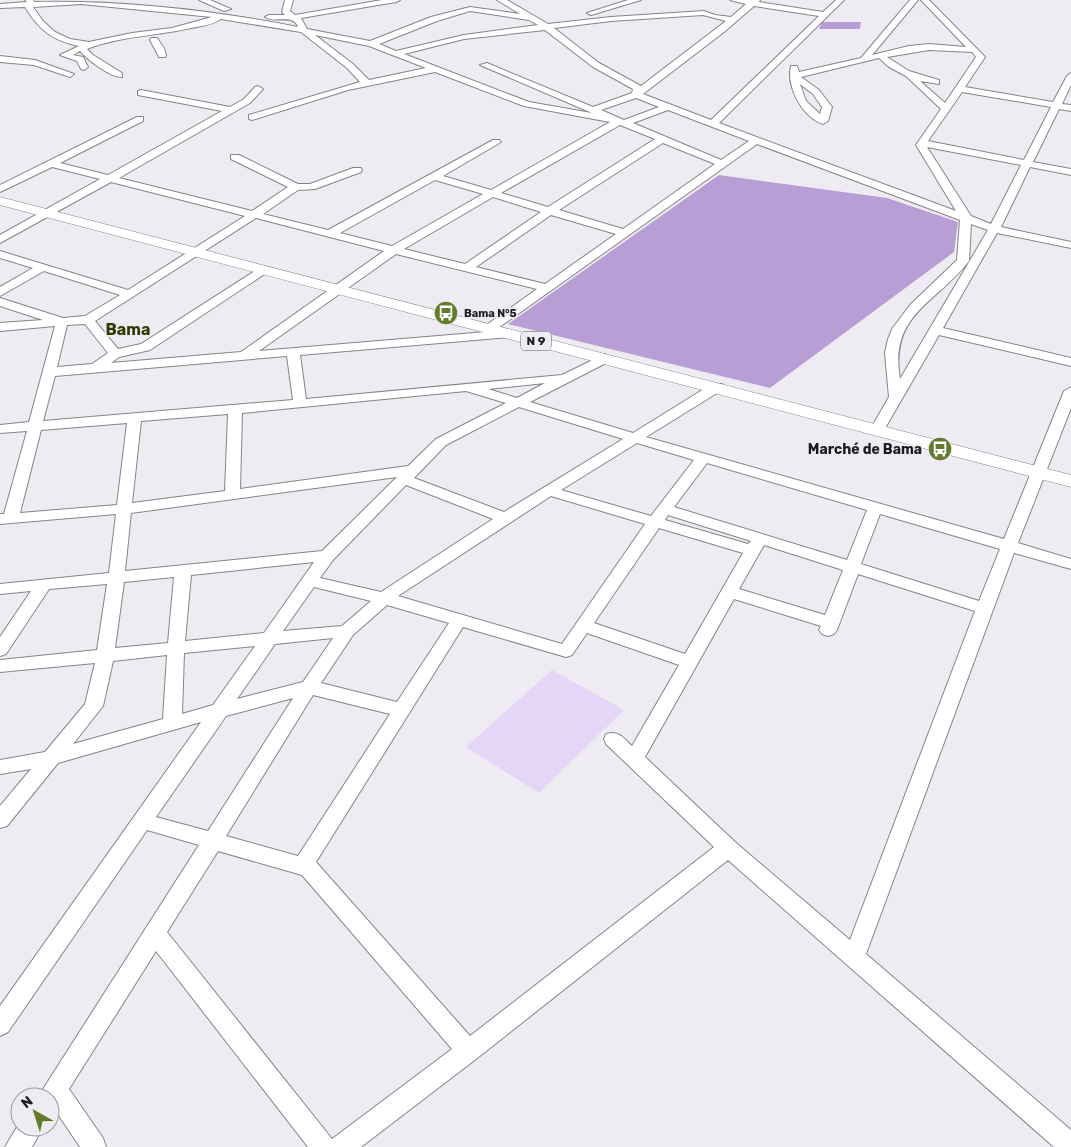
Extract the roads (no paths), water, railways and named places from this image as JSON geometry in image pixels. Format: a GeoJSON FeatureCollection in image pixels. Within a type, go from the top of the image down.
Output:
{"type":"FeatureCollection","features":[{"type":"Feature","properties":{"kind":"main road","name":"N 9"},"geometry":{"type":"LineString","coordinates":[[0,201],[1071,481]]}},
{"type":"Feature","properties":{"kind":"street"},"geometry":{"type":"LineString","coordinates":[[203,0],[226,12]]}},
{"type":"Feature","properties":{"kind":"street"},"geometry":{"type":"LineString","coordinates":[[289,0],[286,12],[300,21],[302,30],[350,66],[368,84]]}},
{"type":"Feature","properties":{"kind":"street"},"geometry":{"type":"LineString","coordinates":[[84,67],[80,59],[61,55],[85,46],[119,38],[172,30],[212,21],[235,22],[254,18],[295,17],[396,0]]}},
{"type":"Feature","properties":{"kind":"street"},"geometry":{"type":"LineString","coordinates":[[545,26],[637,0]]}},
{"type":"Feature","properties":{"kind":"street"},"geometry":{"type":"LineString","coordinates":[[734,0],[826,15]]}},
{"type":"Feature","properties":{"kind":"street"},"geometry":{"type":"LineString","coordinates":[[712,124],[840,0]]}},
{"type":"Feature","properties":{"kind":"street"},"geometry":{"type":"LineString","coordinates":[[864,59],[914,0]]}},
{"type":"Feature","properties":{"kind":"street"},"geometry":{"type":"LineString","coordinates":[[896,397],[890,368],[894,339],[906,318],[964,261],[966,218],[921,145],[981,57],[926,0]]}},
{"type":"Feature","properties":{"kind":"street"},"geometry":{"type":"LineString","coordinates":[[28,2],[41,28],[61,39],[85,46]]}},
{"type":"Feature","properties":{"kind":"street"},"geometry":{"type":"LineString","coordinates":[[0,6],[28,2],[82,2],[198,12],[226,12],[371,44],[527,104],[621,122]]}},
{"type":"Feature","properties":{"kind":"street"},"geometry":{"type":"LineString","coordinates":[[371,44],[440,17],[504,2],[545,26],[596,65],[638,88],[636,95]]}},
{"type":"Feature","properties":{"kind":"street"},"geometry":{"type":"LineString","coordinates":[[593,110],[636,95],[754,2]]}},
{"type":"Feature","properties":{"kind":"street"},"geometry":{"type":"LineString","coordinates":[[700,3],[707,10],[704,13]]}},
{"type":"Feature","properties":{"kind":"street"},"geometry":{"type":"LineString","coordinates":[[470,9],[534,19]]}},
{"type":"Feature","properties":{"kind":"street"},"geometry":{"type":"LineString","coordinates":[[212,21],[226,12]]}},
{"type":"Feature","properties":{"kind":"street"},"geometry":{"type":"LineString","coordinates":[[397,53],[464,37],[623,18],[704,13],[713,17],[733,20]]}},
{"type":"Feature","properties":{"kind":"street"},"geometry":{"type":"LineString","coordinates":[[132,44],[154,40],[172,30]]}},
{"type":"Feature","properties":{"kind":"street"},"geometry":{"type":"LineString","coordinates":[[343,38],[416,37],[429,38],[432,44]]}},
{"type":"Feature","properties":{"kind":"street"},"geometry":{"type":"LineString","coordinates":[[85,46],[88,55],[116,73],[110,44],[119,38]]}},
{"type":"Feature","properties":{"kind":"street"},"geometry":{"type":"LineString","coordinates":[[154,40],[160,48],[162,55]]}},
{"type":"Feature","properties":{"kind":"street"},"geometry":{"type":"LineString","coordinates":[[796,76],[881,55],[929,47],[974,50]]}},
{"type":"Feature","properties":{"kind":"street"},"geometry":{"type":"LineString","coordinates":[[788,52],[796,76],[795,86],[802,103],[824,122],[827,107],[816,92],[796,76]]}},
{"type":"Feature","properties":{"kind":"street"},"geometry":{"type":"LineString","coordinates":[[0,59],[26,62],[72,72],[112,55]]}},
{"type":"Feature","properties":{"kind":"street"},"geometry":{"type":"LineString","coordinates":[[881,55],[888,62],[922,82],[946,108]]}},
{"type":"Feature","properties":{"kind":"street"},"geometry":{"type":"LineString","coordinates":[[0,70],[47,57]]}},
{"type":"Feature","properties":{"kind":"street"},"geometry":{"type":"LineString","coordinates":[[484,65],[723,164]]}},
{"type":"Feature","properties":{"kind":"street"},"geometry":{"type":"LineString","coordinates":[[252,117],[316,96],[436,69]]}},
{"type":"Feature","properties":{"kind":"street"},"geometry":{"type":"LineString","coordinates":[[877,430],[994,229],[1071,76]]}},
{"type":"Feature","properties":{"kind":"street"},"geometry":{"type":"LineString","coordinates":[[922,82],[936,82]]}},
{"type":"Feature","properties":{"kind":"street"},"geometry":{"type":"LineString","coordinates":[[959,89],[1071,108]]}},
{"type":"Feature","properties":{"kind":"street"},"geometry":{"type":"LineString","coordinates":[[0,240],[247,101],[258,90]]}},
{"type":"Feature","properties":{"kind":"street"},"geometry":{"type":"LineString","coordinates":[[141,93],[231,110]]}},
{"type":"Feature","properties":{"kind":"street"},"geometry":{"type":"LineString","coordinates":[[636,95],[994,229],[1071,245]]}},
{"type":"Feature","properties":{"kind":"street"},"geometry":{"type":"LineString","coordinates":[[244,355],[393,250],[621,122],[667,107]]}},
{"type":"Feature","properties":{"kind":"street"},"geometry":{"type":"LineString","coordinates":[[0,189],[140,119]]}},
{"type":"Feature","properties":{"kind":"street"},"geometry":{"type":"LineString","coordinates":[[467,268],[550,210],[662,139]]}},
{"type":"Feature","properties":{"kind":"street"},"geometry":{"type":"LineString","coordinates":[[489,329],[756,140]]}},
{"type":"Feature","properties":{"kind":"street"},"geometry":{"type":"LineString","coordinates":[[329,234],[496,142]]}},
{"type":"Feature","properties":{"kind":"street"},"geometry":{"type":"LineString","coordinates":[[922,143],[1071,172]]}},
{"type":"Feature","properties":{"kind":"street"},"geometry":{"type":"LineString","coordinates":[[235,157],[296,187],[312,187],[357,170]]}},
{"type":"Feature","properties":{"kind":"street"},"geometry":{"type":"LineString","coordinates":[[52,164],[547,288]]}},
{"type":"Feature","properties":{"kind":"street"},"geometry":{"type":"LineString","coordinates":[[433,176],[626,233]]}},
{"type":"Feature","properties":{"kind":"street"},"geometry":{"type":"LineString","coordinates":[[0,327],[88,320],[296,187]]}},
{"type":"Feature","properties":{"kind":"street"},"geometry":{"type":"LineString","coordinates":[[0,254],[130,294]]}},
{"type":"Feature","properties":{"kind":"street"},"geometry":{"type":"LineString","coordinates":[[0,292],[43,267]]}},
{"type":"Feature","properties":{"kind":"street"},"geometry":{"type":"LineString","coordinates":[[95,368],[115,354],[145,346],[265,269]]}},
{"type":"Feature","properties":{"kind":"street"},"geometry":{"type":"LineString","coordinates":[[0,302],[62,322]]}},
{"type":"Feature","properties":{"kind":"street"},"geometry":{"type":"LineString","coordinates":[[88,320],[115,354]]}},
{"type":"Feature","properties":{"kind":"street"},"geometry":{"type":"LineString","coordinates":[[62,322],[35,426],[5,518],[124,509],[232,494],[408,474],[505,518]]}},
{"type":"Feature","properties":{"kind":"street"},"geometry":{"type":"LineString","coordinates":[[935,330],[1071,362]]}},
{"type":"Feature","properties":{"kind":"street"},"geometry":{"type":"LineString","coordinates":[[49,372],[507,334]]}},
{"type":"Feature","properties":{"kind":"street"},"geometry":{"type":"LineString","coordinates":[[293,351],[300,404]]}},
{"type":"Feature","properties":{"kind":"street"},"geometry":{"type":"LineString","coordinates":[[0,1025],[327,556],[441,442],[605,358]]}},
{"type":"Feature","properties":{"kind":"street"},"geometry":{"type":"LineString","coordinates":[[0,429],[300,404],[569,376]]}},
{"type":"Feature","properties":{"kind":"street"},"geometry":{"type":"LineString","coordinates":[[466,387],[703,458],[1071,564]]}},
{"type":"Feature","properties":{"kind":"street"},"geometry":{"type":"LineString","coordinates":[[57,1087],[155,933],[212,839],[347,631],[384,598],[505,518],[717,387]]}},
{"type":"Feature","properties":{"kind":"street"},"geometry":{"type":"LineString","coordinates":[[854,958],[984,608],[1071,391]]}},
{"type":"Feature","properties":{"kind":"street"},"geometry":{"type":"LineString","coordinates":[[232,494],[235,409]]}},
{"type":"Feature","properties":{"kind":"street"},"geometry":{"type":"LineString","coordinates":[[0,820],[94,706],[105,655],[116,578],[135,417]]}},
{"type":"Feature","properties":{"kind":"street"},"geometry":{"type":"LineString","coordinates":[[310,581],[384,598],[566,651],[655,522],[703,458]]}},
{"type":"Feature","properties":{"kind":"street"},"geometry":{"type":"LineString","coordinates":[[549,491],[655,522],[756,544],[852,568],[984,608]]}},
{"type":"Feature","properties":{"kind":"street"},"geometry":{"type":"LineString","coordinates":[[729,592],[829,626],[875,508]]}},
{"type":"Feature","properties":{"kind":"street"},"geometry":{"type":"LineString","coordinates":[[665,509],[756,544]]}},
{"type":"Feature","properties":{"kind":"street"},"geometry":{"type":"LineString","coordinates":[[634,759],[756,544]]}},
{"type":"Feature","properties":{"kind":"street"},"geometry":{"type":"LineString","coordinates":[[0,589],[327,556]]}},
{"type":"Feature","properties":{"kind":"street"},"geometry":{"type":"LineString","coordinates":[[172,723],[176,647],[183,572]]}},
{"type":"Feature","properties":{"kind":"street"},"geometry":{"type":"LineString","coordinates":[[0,650],[44,585]]}},
{"type":"Feature","properties":{"kind":"street"},"geometry":{"type":"LineString","coordinates":[[303,866],[459,620]]}},
{"type":"Feature","properties":{"kind":"street"},"geometry":{"type":"LineString","coordinates":[[584,626],[690,662]]}},
{"type":"Feature","properties":{"kind":"street"},"geometry":{"type":"LineString","coordinates":[[0,666],[347,631]]}},
{"type":"Feature","properties":{"kind":"street"},"geometry":{"type":"LineString","coordinates":[[0,767],[51,758],[172,723],[309,687],[402,710]]}},
{"type":"Feature","properties":{"kind":"street"},"geometry":{"type":"LineString","coordinates":[[613,739],[728,848],[1071,1146]]}},
{"type":"Feature","properties":{"kind":"street"},"geometry":{"type":"LineString","coordinates":[[142,821],[212,839],[308,868],[468,1051]]}},
{"type":"Feature","properties":{"kind":"street"},"geometry":{"type":"LineString","coordinates":[[341,1147],[468,1051],[728,848]]}},
{"type":"Feature","properties":{"kind":"street"},"geometry":{"type":"LineString","coordinates":[[155,933],[323,1147]]}},
{"type":"Feature","properties":{"kind":"street"},"geometry":{"type":"LineString","coordinates":[[60,1102],[94,1147]]}},
{"type":"Feature","properties":{"kind":"place","name":"Bama N°5"},"geometry":{"type":"Point","coordinates":[446,313]}},
{"type":"Feature","properties":{"kind":"place","name":"Marché de Bama"},"geometry":{"type":"Point","coordinates":[940,449]}},
{"type":"Feature","properties":{"kind":"district","name":"Bama"},"geometry":{"type":"Point","coordinates":[128,329]}}]}
